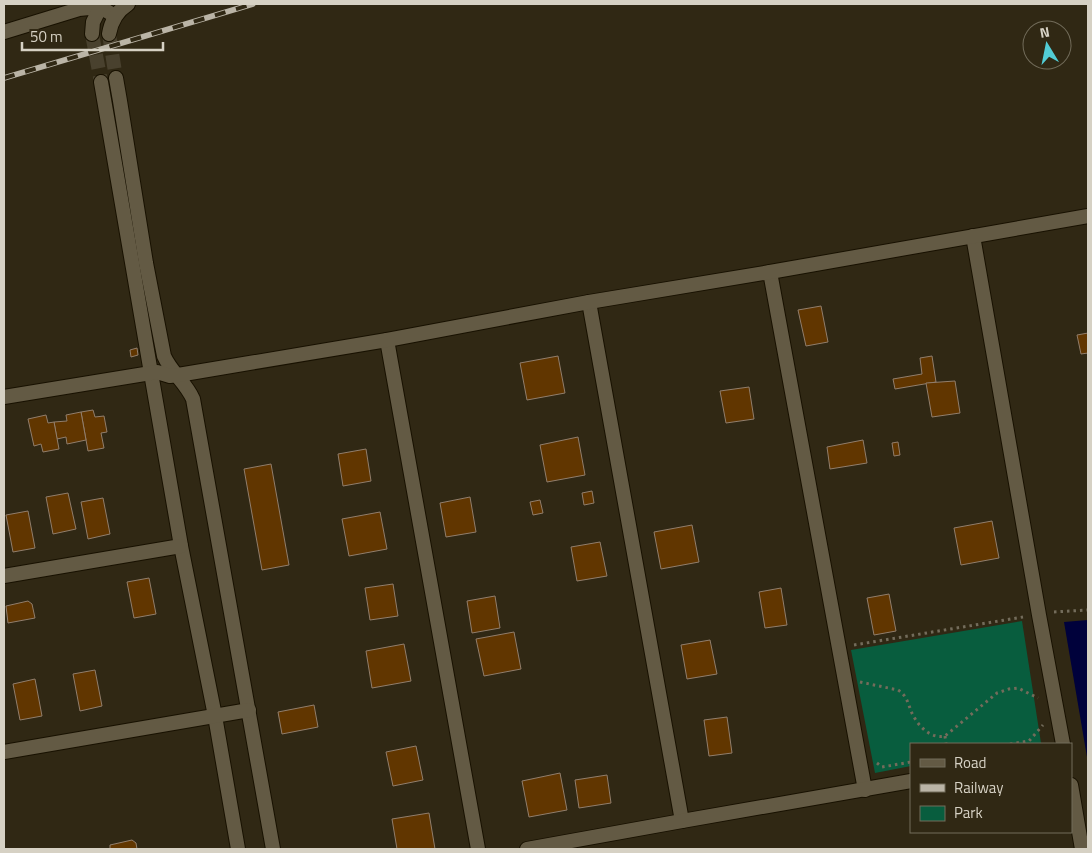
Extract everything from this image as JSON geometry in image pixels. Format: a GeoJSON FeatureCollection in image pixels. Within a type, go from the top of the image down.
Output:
{"type":"FeatureCollection","features":[{"type":"Feature","properties":{"kind":"street"},"geometry":{"type":"LineString","coordinates":[[109,34],[110,26],[115,16],[128,4]]}},
{"type":"Feature","properties":{"kind":"street"},"geometry":{"type":"LineString","coordinates":[[4,32],[79,9],[101,6],[115,16]]}},
{"type":"Feature","properties":{"kind":"street"},"geometry":{"type":"LineString","coordinates":[[92,34],[93,22],[101,6]]}},
{"type":"Feature","properties":{"kind":"street"},"geometry":{"type":"LineString","coordinates":[[116,78],[153,304],[164,356],[168,364],[189,390],[193,399],[273,849]]}},
{"type":"Feature","properties":{"kind":"street"},"geometry":{"type":"LineString","coordinates":[[101,82],[150,372],[215,716],[238,849]]}},
{"type":"Feature","properties":{"kind":"street"},"geometry":{"type":"LineString","coordinates":[[4,398],[150,372],[158,372],[170,376],[178,375],[387,340],[589,302],[1088,216]]}},
{"type":"Feature","properties":{"kind":"street"},"geometry":{"type":"LineString","coordinates":[[973,236],[1063,743]]}},
{"type":"Feature","properties":{"kind":"street"},"geometry":{"type":"LineString","coordinates":[[770,272],[865,790]]}},
{"type":"Feature","properties":{"kind":"street"},"geometry":{"type":"LineString","coordinates":[[589,302],[682,821]]}},
{"type":"Feature","properties":{"kind":"street"},"geometry":{"type":"LineString","coordinates":[[387,340],[478,849]]}},
{"type":"Feature","properties":{"kind":"street"},"geometry":{"type":"LineString","coordinates":[[4,576],[182,546]]}},
{"type":"Feature","properties":{"kind":"street"},"geometry":{"type":"LineString","coordinates":[[4,752],[249,710]]}},
{"type":"Feature","properties":{"kind":"street"},"geometry":{"type":"LineString","coordinates":[[527,849],[910,781]]}},
{"type":"Feature","properties":{"kind":"street"},"geometry":{"type":"LineString","coordinates":[[1072,791],[1082,849]]}},
{"type":"Feature","properties":{"kind":"path"},"geometry":{"type":"LineString","coordinates":[[852,646],[1039,614],[1088,610]]}},
{"type":"Feature","properties":{"kind":"path"},"geometry":{"type":"LineString","coordinates":[[857,682],[898,690],[903,693],[907,698],[913,716],[922,728],[940,737],[946,736],[997,692],[1018,688],[1040,698],[1038,689]]}},
{"type":"Feature","properties":{"kind":"path"},"geometry":{"type":"LineString","coordinates":[[1016,743],[1029,741],[1044,725]]}},
{"type":"Feature","properties":{"kind":"path"},"geometry":{"type":"LineString","coordinates":[[946,736],[946,743]]}},
{"type":"Feature","properties":{"kind":"path"},"geometry":{"type":"LineString","coordinates":[[875,762],[882,767],[910,762]]}},
{"type":"Feature","properties":{"kind":"green space"},"geometry":{"type":"Polygon","coordinates":[[[1022,621],[1041,743],[910,743],[910,766],[875,773],[851,650],[1022,621]]]}},
{"type":"Feature","properties":{"kind":"shaded area"},"geometry":{"type":"Polygon","coordinates":[[[1088,620],[1088,763],[1064,622],[1088,620]]]}},
{"type":"Feature","properties":{"kind":"building"},"geometry":{"type":"Polygon","coordinates":[[[821,306],[828,342],[806,346],[798,310],[821,306]]]}},
{"type":"Feature","properties":{"kind":"building"},"geometry":{"type":"Polygon","coordinates":[[[1088,333],[1088,353],[1081,354],[1077,335],[1088,333]]]}},
{"type":"Feature","properties":{"kind":"building"},"geometry":{"type":"Polygon","coordinates":[[[137,348],[138,355],[131,357],[130,350],[137,348]]]}},
{"type":"Feature","properties":{"kind":"building"},"geometry":{"type":"Polygon","coordinates":[[[558,356],[565,393],[527,400],[520,363],[558,356]]]}},
{"type":"Feature","properties":{"kind":"building"},"geometry":{"type":"Polygon","coordinates":[[[932,356],[936,382],[895,389],[893,379],[922,374],[920,358],[932,356]]]}},
{"type":"Feature","properties":{"kind":"building"},"geometry":{"type":"Polygon","coordinates":[[[955,381],[960,413],[932,417],[926,383],[955,381]]]}},
{"type":"Feature","properties":{"kind":"building"},"geometry":{"type":"Polygon","coordinates":[[[749,387],[754,419],[726,423],[720,391],[749,387]]]}},
{"type":"Feature","properties":{"kind":"building"},"geometry":{"type":"Polygon","coordinates":[[[93,410],[95,417],[104,416],[107,432],[101,433],[104,448],[88,451],[81,412],[93,410]]]}},
{"type":"Feature","properties":{"kind":"building"},"geometry":{"type":"Polygon","coordinates":[[[81,412],[86,440],[67,444],[66,437],[57,439],[54,422],[67,421],[66,415],[81,412]]]}},
{"type":"Feature","properties":{"kind":"building"},"geometry":{"type":"Polygon","coordinates":[[[46,415],[48,423],[54,422],[59,449],[43,452],[41,444],[34,446],[28,419],[46,415]]]}},
{"type":"Feature","properties":{"kind":"building"},"geometry":{"type":"Polygon","coordinates":[[[578,437],[585,475],[547,482],[540,445],[578,437]]]}},
{"type":"Feature","properties":{"kind":"building"},"geometry":{"type":"Polygon","coordinates":[[[863,440],[867,463],[830,469],[827,447],[863,440]]]}},
{"type":"Feature","properties":{"kind":"building"},"geometry":{"type":"Polygon","coordinates":[[[898,442],[900,455],[894,456],[892,443],[898,442]]]}},
{"type":"Feature","properties":{"kind":"building"},"geometry":{"type":"Polygon","coordinates":[[[366,449],[371,481],[343,486],[338,454],[366,449]]]}},
{"type":"Feature","properties":{"kind":"building"},"geometry":{"type":"Polygon","coordinates":[[[271,464],[289,565],[262,570],[244,469],[271,464]]]}},
{"type":"Feature","properties":{"kind":"building"},"geometry":{"type":"Polygon","coordinates":[[[592,491],[594,503],[584,505],[582,493],[592,491]]]}},
{"type":"Feature","properties":{"kind":"building"},"geometry":{"type":"Polygon","coordinates":[[[68,493],[76,529],[53,534],[46,497],[68,493]]]}},
{"type":"Feature","properties":{"kind":"building"},"geometry":{"type":"Polygon","coordinates":[[[470,497],[476,532],[446,537],[440,503],[470,497]]]}},
{"type":"Feature","properties":{"kind":"building"},"geometry":{"type":"Polygon","coordinates":[[[103,498],[110,534],[88,539],[81,502],[103,498]]]}},
{"type":"Feature","properties":{"kind":"building"},"geometry":{"type":"Polygon","coordinates":[[[540,500],[543,513],[533,515],[530,502],[540,500]]]}},
{"type":"Feature","properties":{"kind":"building"},"geometry":{"type":"Polygon","coordinates":[[[28,511],[35,548],[13,552],[6,515],[28,511]]]}},
{"type":"Feature","properties":{"kind":"building"},"geometry":{"type":"Polygon","coordinates":[[[380,512],[387,549],[349,556],[342,519],[380,512]]]}},
{"type":"Feature","properties":{"kind":"building"},"geometry":{"type":"Polygon","coordinates":[[[992,521],[999,558],[961,565],[954,528],[992,521]]]}},
{"type":"Feature","properties":{"kind":"building"},"geometry":{"type":"Polygon","coordinates":[[[692,525],[699,562],[661,569],[654,532],[692,525]]]}},
{"type":"Feature","properties":{"kind":"building"},"geometry":{"type":"Polygon","coordinates":[[[600,542],[607,576],[577,581],[571,547],[600,542]]]}},
{"type":"Feature","properties":{"kind":"building"},"geometry":{"type":"Polygon","coordinates":[[[149,578],[156,614],[134,618],[127,582],[149,578]]]}},
{"type":"Feature","properties":{"kind":"building"},"geometry":{"type":"Polygon","coordinates":[[[393,584],[398,616],[370,620],[365,588],[393,584]]]}},
{"type":"Feature","properties":{"kind":"building"},"geometry":{"type":"Polygon","coordinates":[[[781,588],[787,625],[765,628],[759,592],[781,588]]]}},
{"type":"Feature","properties":{"kind":"building"},"geometry":{"type":"Polygon","coordinates":[[[889,594],[896,631],[874,635],[867,598],[889,594]]]}},
{"type":"Feature","properties":{"kind":"building"},"geometry":{"type":"Polygon","coordinates":[[[495,596],[500,628],[472,633],[467,601],[495,596]]]}},
{"type":"Feature","properties":{"kind":"building"},"geometry":{"type":"Polygon","coordinates":[[[28,601],[32,604],[35,618],[8,623],[6,606],[28,601]]]}},
{"type":"Feature","properties":{"kind":"building"},"geometry":{"type":"Polygon","coordinates":[[[514,632],[521,669],[484,676],[476,639],[514,632]]]}},
{"type":"Feature","properties":{"kind":"building"},"geometry":{"type":"Polygon","coordinates":[[[710,640],[717,674],[687,679],[681,645],[710,640]]]}},
{"type":"Feature","properties":{"kind":"building"},"geometry":{"type":"Polygon","coordinates":[[[404,644],[411,681],[372,688],[366,651],[404,644]]]}},
{"type":"Feature","properties":{"kind":"building"},"geometry":{"type":"Polygon","coordinates":[[[95,670],[102,706],[80,711],[73,674],[95,670]]]}},
{"type":"Feature","properties":{"kind":"building"},"geometry":{"type":"Polygon","coordinates":[[[35,679],[42,716],[20,720],[13,684],[35,679]]]}},
{"type":"Feature","properties":{"kind":"building"},"geometry":{"type":"Polygon","coordinates":[[[314,705],[318,727],[282,734],[278,712],[314,705]]]}},
{"type":"Feature","properties":{"kind":"building"},"geometry":{"type":"Polygon","coordinates":[[[727,717],[732,753],[709,756],[704,720],[727,717]]]}},
{"type":"Feature","properties":{"kind":"building"},"geometry":{"type":"Polygon","coordinates":[[[416,746],[423,780],[393,786],[386,752],[416,746]]]}},
{"type":"Feature","properties":{"kind":"building"},"geometry":{"type":"Polygon","coordinates":[[[560,773],[567,810],[529,817],[522,781],[560,773]]]}},
{"type":"Feature","properties":{"kind":"building"},"geometry":{"type":"Polygon","coordinates":[[[607,775],[611,803],[579,808],[575,780],[607,775]]]}},
{"type":"Feature","properties":{"kind":"building"},"geometry":{"type":"Polygon","coordinates":[[[429,813],[435,849],[397,849],[392,819],[429,813]]]}},
{"type":"Feature","properties":{"kind":"building"},"geometry":{"type":"Polygon","coordinates":[[[132,840],[136,843],[137,849],[110,849],[110,845],[132,840]]]}},
{"type":"Feature","properties":{"kind":"tunnel"},"geometry":{"type":"LineString","coordinates":[[92,34],[101,82]]}},
{"type":"Feature","properties":{"kind":"tunnel"},"geometry":{"type":"LineString","coordinates":[[109,34],[116,78]]}},
{"type":"Feature","properties":{"kind":"railway"},"geometry":{"type":"LineString","coordinates":[[4,78],[253,4]]}}]}
